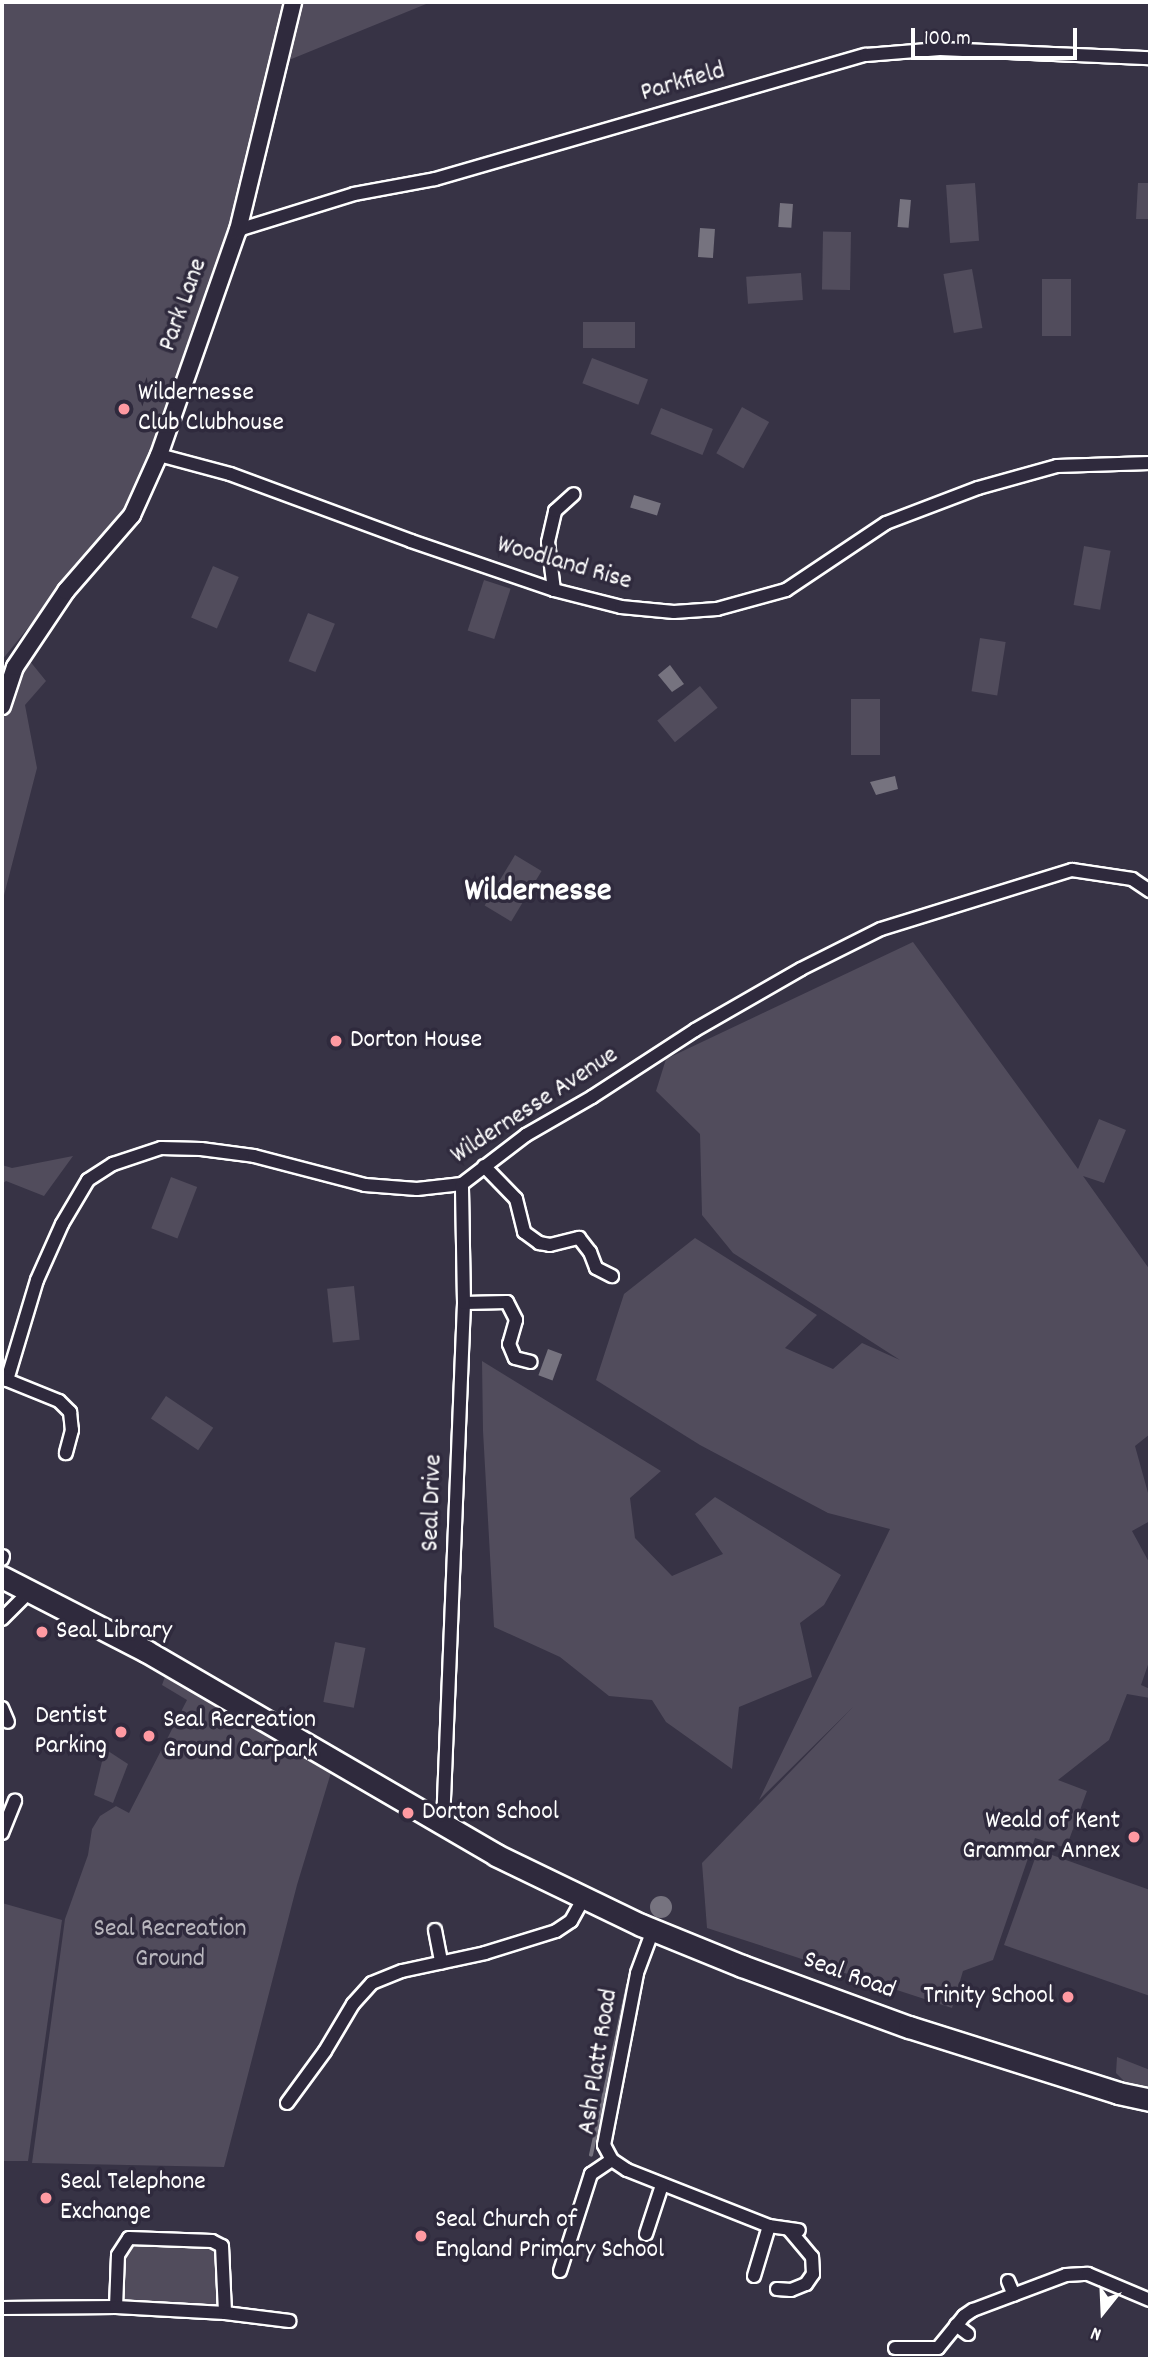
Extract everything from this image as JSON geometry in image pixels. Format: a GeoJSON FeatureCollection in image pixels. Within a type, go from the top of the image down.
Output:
{"type":"FeatureCollection","features":[{"type":"Feature","properties":{"kind":"highway","name":"Seal Road"},"geometry":{"type":"LineString","coordinates":[[2,1564],[30,1591],[171,1665],[279,1731],[505,1860],[584,1898],[653,1930],[909,2027],[1118,2093],[1150,2099]]}},
{"type":"Feature","properties":{"kind":"street","name":"Park Lane"},"geometry":{"type":"LineString","coordinates":[[2,706],[15,667],[65,591],[97,559],[132,515],[159,455],[238,230],[293,2]]}},
{"type":"Feature","properties":{"kind":"street","name":"Parkfield"},"geometry":{"type":"LineString","coordinates":[[238,230],[354,194],[435,179],[866,55],[940,49],[1150,58]]}},
{"type":"Feature","properties":{"kind":"street","name":"Woodland Rise"},"geometry":{"type":"LineString","coordinates":[[159,455],[230,474],[554,590],[621,607],[674,612],[717,609],[786,590],[886,523],[978,488],[1057,466],[1150,463]]}},
{"type":"Feature","properties":{"kind":"street"},"geometry":{"type":"LineString","coordinates":[[554,590],[548,542],[555,511],[574,494]]}},
{"type":"Feature","properties":{"kind":"street","name":"Wildernesse Avenue"},"geometry":{"type":"LineString","coordinates":[[4,1379],[37,1280],[58,1233],[88,1180],[113,1164],[161,1148],[201,1149],[254,1156],[365,1185],[416,1189],[462,1184],[526,1135],[592,1097],[695,1030],[801,969],[881,929],[1072,870],[1132,878],[1150,891]]}},
{"type":"Feature","properties":{"kind":"street"},"geometry":{"type":"LineString","coordinates":[[484,1166],[516,1199],[524,1232],[539,1243],[550,1245],[579,1238],[590,1252],[596,1268],[612,1276]]}},
{"type":"Feature","properties":{"kind":"street","name":"Seal Drive"},"geometry":{"type":"LineString","coordinates":[[443,1824],[464,1303],[462,1184]]}},
{"type":"Feature","properties":{"kind":"street"},"geometry":{"type":"LineString","coordinates":[[464,1303],[507,1302],[516,1320],[509,1344],[515,1357],[531,1362]]}},
{"type":"Feature","properties":{"kind":"street"},"geometry":{"type":"LineString","coordinates":[[4,1379],[59,1401],[70,1412],[72,1430],[66,1453]]}},
{"type":"Feature","properties":{"kind":"street"},"geometry":{"type":"LineString","coordinates":[[2,1619],[30,1591]]}},
{"type":"Feature","properties":{"kind":"street"},"geometry":{"type":"LineString","coordinates":[[2,1708],[8,1722]]}},
{"type":"Feature","properties":{"kind":"street"},"geometry":{"type":"LineString","coordinates":[[2,1829],[15,1801]]}},
{"type":"Feature","properties":{"kind":"street"},"geometry":{"type":"LineString","coordinates":[[287,2103],[326,2051],[353,2004],[369,1986],[402,1971],[485,1953],[560,1929],[573,1920],[584,1898]]}},
{"type":"Feature","properties":{"kind":"street"},"geometry":{"type":"LineString","coordinates":[[435,1930],[441,1962]]}},
{"type":"Feature","properties":{"kind":"street","name":"Ash Platt Road"},"geometry":{"type":"LineString","coordinates":[[561,2271],[591,2174],[612,2160],[604,2145],[637,1973],[653,1930]]}},
{"type":"Feature","properties":{"kind":"street"},"geometry":{"type":"LineString","coordinates":[[612,2160],[627,2170],[769,2226],[794,2230],[812,2257],[813,2274],[806,2284],[792,2290],[777,2289]]}},
{"type":"Feature","properties":{"kind":"street"},"geometry":{"type":"LineString","coordinates":[[646,2234],[663,2185]]}},
{"type":"Feature","properties":{"kind":"street"},"geometry":{"type":"LineString","coordinates":[[754,2276],[769,2226]]}},
{"type":"Feature","properties":{"kind":"street"},"geometry":{"type":"LineString","coordinates":[[116,2307],[118,2255],[129,2238],[212,2241],[222,2246],[225,2313]]}},
{"type":"Feature","properties":{"kind":"street"},"geometry":{"type":"LineString","coordinates":[[895,2348],[939,2348],[956,2325],[973,2310],[1066,2275],[1088,2274],[1150,2300]]}},
{"type":"Feature","properties":{"kind":"street"},"geometry":{"type":"LineString","coordinates":[[1008,2280],[1014,2295]]}},
{"type":"Feature","properties":{"kind":"street"},"geometry":{"type":"LineString","coordinates":[[2,2308],[116,2307],[225,2313],[290,2321]]}},
{"type":"Feature","properties":{"kind":"street"},"geometry":{"type":"LineString","coordinates":[[956,2325],[968,2334]]}},
{"type":"Feature","properties":{"kind":"green space"},"geometry":{"type":"Polygon","coordinates":[[[2,2],[431,2],[267,69],[230,225],[151,450],[124,509],[2,660],[2,2]]]}},
{"type":"Feature","properties":{"kind":"green space"},"geometry":{"type":"Polygon","coordinates":[[[975,183],[979,241],[950,243],[946,185],[975,183]]]}},
{"type":"Feature","properties":{"kind":"green space"},"geometry":{"type":"Polygon","coordinates":[[[1138,183],[1150,183],[1150,219],[1136,219],[1138,183]]]}},
{"type":"Feature","properties":{"kind":"green space"},"geometry":{"type":"Polygon","coordinates":[[[823,232],[851,232],[850,290],[822,290],[823,232]]]}},
{"type":"Feature","properties":{"kind":"green space"},"geometry":{"type":"Polygon","coordinates":[[[972,269],[982,328],[954,333],[943,274],[972,269]]]}},
{"type":"Feature","properties":{"kind":"green space"},"geometry":{"type":"Polygon","coordinates":[[[801,273],[803,300],[748,304],[746,277],[801,273]]]}},
{"type":"Feature","properties":{"kind":"green space"},"geometry":{"type":"Polygon","coordinates":[[[1042,279],[1071,279],[1071,336],[1042,336],[1042,279]]]}},
{"type":"Feature","properties":{"kind":"green space"},"geometry":{"type":"Polygon","coordinates":[[[583,322],[635,322],[635,348],[583,348],[583,322]]]}},
{"type":"Feature","properties":{"kind":"green space"},"geometry":{"type":"Polygon","coordinates":[[[592,358],[648,380],[638,405],[582,383],[592,358]]]}},
{"type":"Feature","properties":{"kind":"green space"},"geometry":{"type":"Polygon","coordinates":[[[742,407],[769,422],[743,468],[716,453],[742,407]]]}},
{"type":"Feature","properties":{"kind":"green space"},"geometry":{"type":"Polygon","coordinates":[[[661,408],[713,429],[702,455],[651,434],[661,408]]]}},
{"type":"Feature","properties":{"kind":"green space"},"geometry":{"type":"Polygon","coordinates":[[[1084,546],[1111,551],[1100,610],[1074,605],[1084,546]]]}},
{"type":"Feature","properties":{"kind":"green space"},"geometry":{"type":"Polygon","coordinates":[[[213,566],[239,577],[217,628],[191,618],[213,566]]]}},
{"type":"Feature","properties":{"kind":"green space"},"geometry":{"type":"Polygon","coordinates":[[[484,580],[511,589],[494,639],[468,630],[484,580]]]}},
{"type":"Feature","properties":{"kind":"green space"},"geometry":{"type":"Polygon","coordinates":[[[308,613],[335,624],[315,672],[289,661],[308,613]]]}},
{"type":"Feature","properties":{"kind":"green space"},"geometry":{"type":"Polygon","coordinates":[[[980,638],[1006,642],[997,695],[972,691],[980,638]]]}},
{"type":"Feature","properties":{"kind":"green space"},"geometry":{"type":"Polygon","coordinates":[[[29,660],[46,681],[25,705],[37,768],[2,903],[2,675],[29,660]]]}},
{"type":"Feature","properties":{"kind":"green space"},"geometry":{"type":"Polygon","coordinates":[[[700,686],[718,708],[675,742],[657,721],[700,686]]]}},
{"type":"Feature","properties":{"kind":"green space"},"geometry":{"type":"Polygon","coordinates":[[[851,699],[880,699],[880,755],[851,755],[851,699]]]}},
{"type":"Feature","properties":{"kind":"green space"},"geometry":{"type":"Polygon","coordinates":[[[515,855],[542,871],[511,922],[485,906],[515,855]]]}},
{"type":"Feature","properties":{"kind":"green space"},"geometry":{"type":"Polygon","coordinates":[[[913,942],[1078,1169],[1099,1119],[1126,1130],[1104,1183],[1083,1176],[1150,1270],[1150,1434],[1135,1446],[1150,1500],[1150,1521],[1132,1531],[1150,1564],[1150,1659],[1141,1685],[1150,1689],[1150,1698],[1127,1694],[1109,1740],[1058,1780],[1087,1791],[1066,1848],[1035,1838],[993,1960],[963,1971],[952,2008],[707,1928],[702,1863],[853,1707],[759,1800],[890,1529],[828,1513],[700,1445],[596,1380],[624,1294],[695,1238],[817,1315],[785,1348],[833,1369],[862,1343],[900,1360],[733,1253],[702,1215],[700,1134],[656,1091],[666,1059],[913,942]]]}},
{"type":"Feature","properties":{"kind":"green space"},"geometry":{"type":"Polygon","coordinates":[[[73,1156],[44,1196],[6,1181],[2,1184],[2,1165],[12,1168],[73,1156]]]}},
{"type":"Feature","properties":{"kind":"green space"},"geometry":{"type":"Polygon","coordinates":[[[171,1177],[197,1187],[177,1238],[151,1228],[171,1177]]]}},
{"type":"Feature","properties":{"kind":"green space"},"geometry":{"type":"Polygon","coordinates":[[[354,1286],[360,1340],[333,1343],[327,1289],[354,1286]]]}},
{"type":"Feature","properties":{"kind":"green space"},"geometry":{"type":"Polygon","coordinates":[[[482,1361],[661,1471],[630,1498],[635,1538],[672,1576],[723,1554],[695,1514],[715,1497],[841,1575],[824,1605],[800,1623],[812,1677],[739,1707],[732,1769],[666,1722],[652,1700],[609,1696],[560,1657],[494,1627],[483,1431],[482,1361]]]}},
{"type":"Feature","properties":{"kind":"green space"},"geometry":{"type":"Polygon","coordinates":[[[166,1396],[213,1428],[198,1450],[151,1418],[166,1396]]]}},
{"type":"Feature","properties":{"kind":"green space"},"geometry":{"type":"Polygon","coordinates":[[[335,1642],[365,1648],[354,1708],[323,1702],[335,1642]]]}},
{"type":"Feature","properties":{"kind":"green space","name":"Seal Recreation Ground"},"geometry":{"type":"Polygon","coordinates":[[[167,1671],[333,1766],[297,1885],[224,2167],[32,2163],[65,1919],[88,1855],[92,1829],[100,1816],[116,1806],[129,1813],[187,1700],[162,1685],[167,1671]]]}},
{"type":"Feature","properties":{"kind":"green space"},"geometry":{"type":"Polygon","coordinates":[[[105,1749],[128,1764],[113,1803],[94,1795],[105,1749]]]}},
{"type":"Feature","properties":{"kind":"green space"},"geometry":{"type":"Polygon","coordinates":[[[1038,1850],[1150,1890],[1150,1996],[1004,1945],[1038,1850]]]}},
{"type":"Feature","properties":{"kind":"green space"},"geometry":{"type":"Polygon","coordinates":[[[2,1903],[62,1920],[28,2161],[2,2161],[2,1903]]]}},
{"type":"Feature","properties":{"kind":"green space"},"geometry":{"type":"Polygon","coordinates":[[[1117,2057],[1150,2070],[1150,2089],[1127,2084],[1116,2073],[1117,2057]]]}},
{"type":"Feature","properties":{"kind":"green space"},"geometry":{"type":"Polygon","coordinates":[[[129,2238],[222,2246],[225,2313],[116,2307],[118,2255],[129,2238]]]}},
{"type":"Feature","properties":{"kind":"shaded area"},"geometry":{"type":"Polygon","coordinates":[[[900,199],[911,200],[909,228],[898,227],[900,199]]]}},
{"type":"Feature","properties":{"kind":"shaded area"},"geometry":{"type":"Polygon","coordinates":[[[780,203],[793,204],[791,228],[778,227],[780,203]]]}},
{"type":"Feature","properties":{"kind":"shaded area"},"geometry":{"type":"Polygon","coordinates":[[[700,228],[715,229],[713,258],[698,257],[700,228]]]}},
{"type":"Feature","properties":{"kind":"shaded area"},"geometry":{"type":"Polygon","coordinates":[[[634,495],[661,503],[657,516],[630,507],[634,495]]]}},
{"type":"Feature","properties":{"kind":"shaded area"},"geometry":{"type":"Polygon","coordinates":[[[670,665],[684,684],[672,692],[658,675],[670,665]]]}},
{"type":"Feature","properties":{"kind":"shaded area"},"geometry":{"type":"Polygon","coordinates":[[[895,776],[898,789],[876,795],[870,782],[895,776]]]}},
{"type":"Feature","properties":{"kind":"shaded area"},"geometry":{"type":"Polygon","coordinates":[[[548,1349],[562,1354],[553,1380],[538,1375],[548,1349]]]}},
{"type":"Feature","properties":{"kind":"shaded area"},"geometry":{"type":"Polygon","coordinates":[[[657,1896],[665,1896],[672,1903],[672,1911],[665,1918],[657,1918],[650,1911],[650,1903],[657,1896]]]}},
{"type":"Feature","properties":{"kind":"waterway"},"geometry":{"type":"LineString","coordinates":[[635,1961],[644,1936]]}},
{"type":"Feature","properties":{"kind":"waterway"},"geometry":{"type":"LineString","coordinates":[[591,2155],[628,1986]]}},
{"type":"Feature","properties":{"kind":"place","name":"Wildernesse Club Clubhouse"},"geometry":{"type":"Point","coordinates":[124,409]}},
{"type":"Feature","properties":{"kind":"place","name":"Dorton House"},"geometry":{"type":"Point","coordinates":[336,1041]}},
{"type":"Feature","properties":{"kind":"place","name":"Seal Library"},"geometry":{"type":"Point","coordinates":[42,1632]}},
{"type":"Feature","properties":{"kind":"place","name":"Dentist Parking"},"geometry":{"type":"Point","coordinates":[121,1732]}},
{"type":"Feature","properties":{"kind":"place","name":"Seal Recreation Ground Carpark"},"geometry":{"type":"Point","coordinates":[149,1736]}},
{"type":"Feature","properties":{"kind":"place","name":"Dorton School"},"geometry":{"type":"Point","coordinates":[408,1813]}},
{"type":"Feature","properties":{"kind":"place","name":"Weald of Kent Grammar Annex"},"geometry":{"type":"Point","coordinates":[1134,1837]}},
{"type":"Feature","properties":{"kind":"place","name":"Trinity School"},"geometry":{"type":"Point","coordinates":[1068,1997]}},
{"type":"Feature","properties":{"kind":"place","name":"Seal Telephone Exchange"},"geometry":{"type":"Point","coordinates":[46,2198]}},
{"type":"Feature","properties":{"kind":"place","name":"Seal Church of England Primary School"},"geometry":{"type":"Point","coordinates":[421,2236]}},
{"type":"Feature","properties":{"kind":"district","name":"Wildernesse"},"geometry":{"type":"Point","coordinates":[538,893]}}]}
